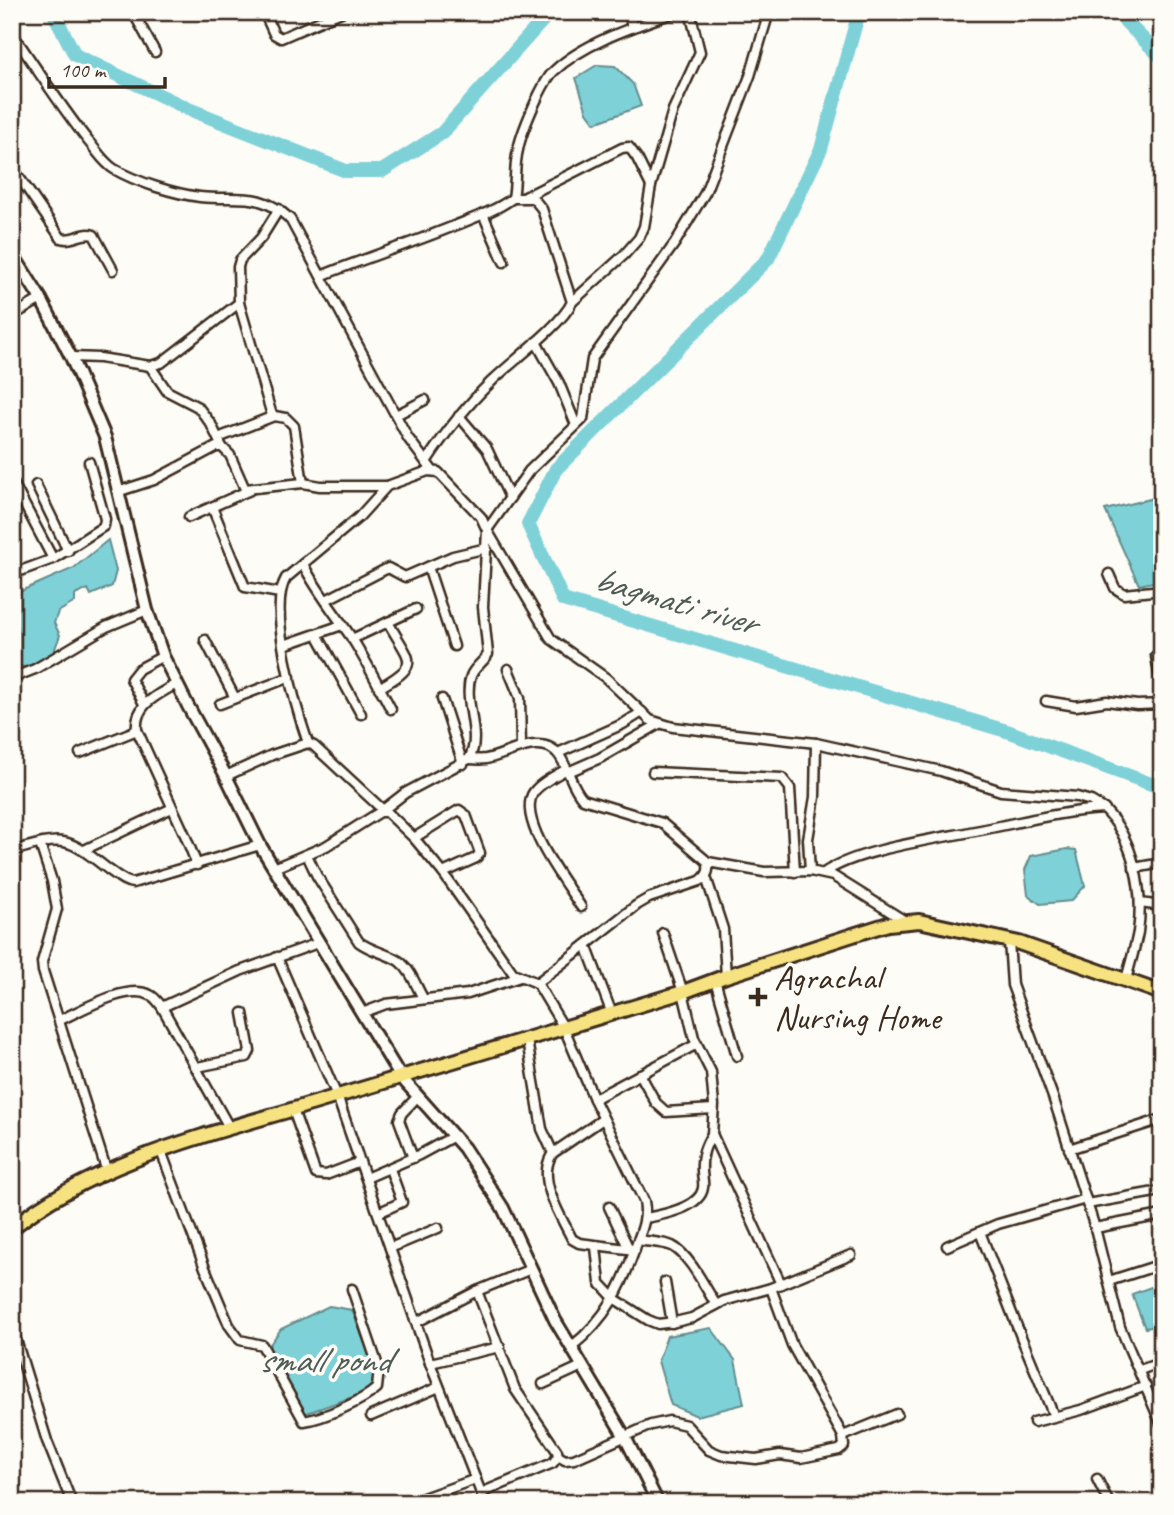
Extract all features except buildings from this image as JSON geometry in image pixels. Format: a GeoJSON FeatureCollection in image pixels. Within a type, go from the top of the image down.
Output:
{"type":"FeatureCollection","features":[{"type":"Feature","properties":{"kind":"main road"},"geometry":{"type":"LineString","coordinates":[[12,1228],[68,1190],[161,1151],[400,1076],[612,1014],[856,934],[905,921],[919,921],[1009,941],[1162,993]]}},
{"type":"Feature","properties":{"kind":"street"},"geometry":{"type":"LineString","coordinates":[[133,12],[155,52]]}},
{"type":"Feature","properties":{"kind":"street"},"geometry":{"type":"LineString","coordinates":[[264,12],[274,34],[281,38],[341,12]]}},
{"type":"Feature","properties":{"kind":"street"},"geometry":{"type":"LineString","coordinates":[[631,28],[631,17],[635,12]]}},
{"type":"Feature","properties":{"kind":"street"},"geometry":{"type":"LineString","coordinates":[[513,198],[517,152],[547,79],[565,63],[595,44],[676,12]]}},
{"type":"Feature","properties":{"kind":"street"},"geometry":{"type":"LineString","coordinates":[[426,462],[459,416],[491,382],[536,342],[572,302],[639,238],[644,228],[651,186],[673,110],[700,52],[690,12]]}},
{"type":"Feature","properties":{"kind":"street"},"geometry":{"type":"LineString","coordinates":[[466,761],[473,748],[470,682],[474,669],[488,654],[483,607],[487,530],[529,471],[585,413],[589,372],[596,350],[636,300],[705,193],[750,76],[769,12]]}},
{"type":"Feature","properties":{"kind":"street"},"geometry":{"type":"LineString","coordinates":[[12,33],[77,127],[106,163],[165,189],[199,197],[261,200],[279,209],[290,219],[396,415],[432,470],[444,477],[481,517],[551,639],[606,678],[650,720],[659,724],[816,743],[941,771],[1001,792],[1077,797],[1104,809],[1122,831],[1134,868],[1140,903],[1138,933],[1126,980]]}},
{"type":"Feature","properties":{"kind":"street"},"geometry":{"type":"LineString","coordinates":[[525,197],[622,148],[629,147],[651,186]]}},
{"type":"Feature","properties":{"kind":"street"},"geometry":{"type":"LineString","coordinates":[[12,167],[61,238],[71,239],[88,233],[94,235],[113,270]]}},
{"type":"Feature","properties":{"kind":"street"},"geometry":{"type":"LineString","coordinates":[[321,276],[483,214],[513,198],[525,197],[533,198],[542,209],[572,302]]}},
{"type":"Feature","properties":{"kind":"street"},"geometry":{"type":"LineString","coordinates":[[274,416],[239,303],[238,267],[240,260],[261,238],[279,209]]}},
{"type":"Feature","properties":{"kind":"street"},"geometry":{"type":"LineString","coordinates":[[483,214],[504,262]]}},
{"type":"Feature","properties":{"kind":"street"},"geometry":{"type":"LineString","coordinates":[[12,253],[41,299],[71,357],[105,438],[147,610],[176,684],[260,845],[400,1076],[454,1136],[503,1208],[571,1347],[625,1437],[658,1503]]}},
{"type":"Feature","properties":{"kind":"street"},"geometry":{"type":"LineString","coordinates":[[12,316],[41,299]]}},
{"type":"Feature","properties":{"kind":"street"},"geometry":{"type":"LineString","coordinates":[[71,357],[100,358],[150,366],[161,363],[239,303]]}},
{"type":"Feature","properties":{"kind":"street"},"geometry":{"type":"LineString","coordinates":[[536,342],[559,383],[576,425]]}},
{"type":"Feature","properties":{"kind":"street"},"geometry":{"type":"LineString","coordinates":[[150,366],[167,391],[198,408],[211,424],[222,447],[230,455],[245,489],[250,490]]}},
{"type":"Feature","properties":{"kind":"street"},"geometry":{"type":"LineString","coordinates":[[396,415],[425,400]]}},
{"type":"Feature","properties":{"kind":"street"},"geometry":{"type":"LineString","coordinates":[[218,438],[274,416],[286,418],[294,426],[303,483]]}},
{"type":"Feature","properties":{"kind":"street"},"geometry":{"type":"LineString","coordinates":[[459,416],[487,449],[510,498]]}},
{"type":"Feature","properties":{"kind":"street"},"geometry":{"type":"LineString","coordinates":[[120,491],[155,480],[210,449],[222,447]]}},
{"type":"Feature","properties":{"kind":"street"},"geometry":{"type":"LineString","coordinates":[[12,564],[15,574],[53,559],[104,526],[105,519],[89,462]]}},
{"type":"Feature","properties":{"kind":"street"},"geometry":{"type":"LineString","coordinates":[[188,517],[250,490],[303,483],[320,486],[387,486],[432,470]]}},
{"type":"Feature","properties":{"kind":"street"},"geometry":{"type":"LineString","coordinates":[[12,481],[53,559]]}},
{"type":"Feature","properties":{"kind":"street"},"geometry":{"type":"LineString","coordinates":[[36,485],[68,551]]}},
{"type":"Feature","properties":{"kind":"street"},"geometry":{"type":"LineString","coordinates":[[308,743],[297,709],[278,614],[280,593],[286,578],[359,516],[387,486]]}},
{"type":"Feature","properties":{"kind":"street"},"geometry":{"type":"LineString","coordinates":[[212,507],[245,587],[280,593]]}},
{"type":"Feature","properties":{"kind":"street"},"geometry":{"type":"LineString","coordinates":[[326,600],[388,568],[405,577],[453,556],[487,548]]}},
{"type":"Feature","properties":{"kind":"street"},"geometry":{"type":"LineString","coordinates":[[303,564],[313,585],[352,639],[391,709]]}},
{"type":"Feature","properties":{"kind":"street"},"geometry":{"type":"LineString","coordinates":[[428,567],[454,646]]}},
{"type":"Feature","properties":{"kind":"street"},"geometry":{"type":"LineString","coordinates":[[1109,574],[1115,588],[1124,594],[1162,590]]}},
{"type":"Feature","properties":{"kind":"street"},"geometry":{"type":"LineString","coordinates":[[352,639],[416,609]]}},
{"type":"Feature","properties":{"kind":"street"},"geometry":{"type":"LineString","coordinates":[[12,678],[35,669],[106,627],[147,610]]}},
{"type":"Feature","properties":{"kind":"street"},"geometry":{"type":"LineString","coordinates":[[379,688],[402,675],[409,664],[408,657],[388,622]]}},
{"type":"Feature","properties":{"kind":"street"},"geometry":{"type":"LineString","coordinates":[[284,645],[342,625]]}},
{"type":"Feature","properties":{"kind":"street"},"geometry":{"type":"LineString","coordinates":[[317,634],[361,714]]}},
{"type":"Feature","properties":{"kind":"street"},"geometry":{"type":"LineString","coordinates":[[205,640],[235,698]]}},
{"type":"Feature","properties":{"kind":"street"},"geometry":{"type":"LineString","coordinates":[[144,704],[131,679],[139,670],[163,656]]}},
{"type":"Feature","properties":{"kind":"street"},"geometry":{"type":"LineString","coordinates":[[1156,656],[1162,690]]}},
{"type":"Feature","properties":{"kind":"street"},"geometry":{"type":"LineString","coordinates":[[508,669],[520,698],[521,748]]}},
{"type":"Feature","properties":{"kind":"street"},"geometry":{"type":"LineString","coordinates":[[220,704],[290,677]]}},
{"type":"Feature","properties":{"kind":"street"},"geometry":{"type":"LineString","coordinates":[[176,684],[144,704],[136,730],[197,865]]}},
{"type":"Feature","properties":{"kind":"street"},"geometry":{"type":"LineString","coordinates":[[442,699],[466,761]]}},
{"type":"Feature","properties":{"kind":"street"},"geometry":{"type":"LineString","coordinates":[[1046,701],[1076,706],[1107,701],[1137,705],[1162,704]]}},
{"type":"Feature","properties":{"kind":"street"},"geometry":{"type":"LineString","coordinates":[[558,753],[623,724],[642,712]]}},
{"type":"Feature","properties":{"kind":"street"},"geometry":{"type":"LineString","coordinates":[[581,907],[537,835],[531,818],[531,801],[536,789],[567,770],[600,758],[659,724]]}},
{"type":"Feature","properties":{"kind":"street"},"geometry":{"type":"LineString","coordinates":[[80,753],[136,730]]}},
{"type":"Feature","properties":{"kind":"street"},"geometry":{"type":"LineString","coordinates":[[226,776],[272,755],[308,743],[314,746],[414,838],[443,873],[513,973],[537,983],[564,1028],[603,1119],[644,1201],[646,1218],[615,1299],[585,1336],[571,1347]]}},
{"type":"Feature","properties":{"kind":"street"},"geometry":{"type":"LineString","coordinates":[[810,871],[808,839],[815,797],[816,743]]}},
{"type":"Feature","properties":{"kind":"street"},"geometry":{"type":"LineString","coordinates":[[274,868],[326,846],[416,787],[466,761],[487,759],[521,748],[547,746],[558,753],[576,791],[583,799],[662,823],[708,862],[764,872],[824,873],[845,881],[905,921]]}},
{"type":"Feature","properties":{"kind":"street"},"geometry":{"type":"LineString","coordinates":[[653,772],[782,778],[790,788],[795,872]]}},
{"type":"Feature","properties":{"kind":"street"},"geometry":{"type":"LineString","coordinates":[[84,849],[173,807]]}},
{"type":"Feature","properties":{"kind":"street"},"geometry":{"type":"LineString","coordinates":[[824,873],[836,864],[891,848],[1061,814],[1104,809]]}},
{"type":"Feature","properties":{"kind":"street"},"geometry":{"type":"LineString","coordinates":[[414,838],[459,810],[467,815],[480,853],[443,873]]}},
{"type":"Feature","properties":{"kind":"street"},"geometry":{"type":"LineString","coordinates":[[12,851],[66,840],[84,849],[128,883],[260,845]]}},
{"type":"Feature","properties":{"kind":"street"},"geometry":{"type":"LineString","coordinates":[[40,844],[52,881],[57,909],[42,962],[107,1172]]}},
{"type":"Feature","properties":{"kind":"street"},"geometry":{"type":"LineString","coordinates":[[307,855],[317,876],[359,942],[401,963],[423,998]]}},
{"type":"Feature","properties":{"kind":"street"},"geometry":{"type":"LineString","coordinates":[[708,862],[706,877],[722,922],[720,978],[737,1056]]}},
{"type":"Feature","properties":{"kind":"street"},"geometry":{"type":"LineString","coordinates":[[1134,868],[1162,863]]}},
{"type":"Feature","properties":{"kind":"street"},"geometry":{"type":"LineString","coordinates":[[537,983],[637,905],[706,877]]}},
{"type":"Feature","properties":{"kind":"street"},"geometry":{"type":"LineString","coordinates":[[1140,903],[1162,905]]}},
{"type":"Feature","properties":{"kind":"street"},"geometry":{"type":"LineString","coordinates":[[646,1218],[673,1212],[688,1205],[701,1193],[702,1155],[712,1134],[711,1072],[696,1044],[683,992],[663,933]]}},
{"type":"Feature","properties":{"kind":"street"},"geometry":{"type":"LineString","coordinates":[[1009,941],[1012,985],[1053,1097],[1095,1228],[1126,1344],[1140,1370],[1162,1426]]}},
{"type":"Feature","properties":{"kind":"street"},"geometry":{"type":"LineString","coordinates":[[162,1007],[205,985],[318,943]]}},
{"type":"Feature","properties":{"kind":"street"},"geometry":{"type":"LineString","coordinates":[[586,945],[612,1014]]}},
{"type":"Feature","properties":{"kind":"street"},"geometry":{"type":"LineString","coordinates":[[277,957],[337,1096],[430,1363],[485,1503]]}},
{"type":"Feature","properties":{"kind":"street"},"geometry":{"type":"LineString","coordinates":[[362,1013],[386,1004],[468,994],[520,977]]}},
{"type":"Feature","properties":{"kind":"street"},"geometry":{"type":"LineString","coordinates":[[60,1020],[128,992],[152,995],[162,1007],[230,1129]]}},
{"type":"Feature","properties":{"kind":"street"},"geometry":{"type":"LineString","coordinates":[[197,1068],[247,1057],[250,1051],[243,1013]]}},
{"type":"Feature","properties":{"kind":"street"},"geometry":{"type":"LineString","coordinates":[[527,1040],[542,1129],[554,1153]]}},
{"type":"Feature","properties":{"kind":"street"},"geometry":{"type":"LineString","coordinates":[[594,1099],[696,1044]]}},
{"type":"Feature","properties":{"kind":"street"},"geometry":{"type":"LineString","coordinates":[[640,1074],[656,1103],[666,1112],[713,1109]]}},
{"type":"Feature","properties":{"kind":"street"},"geometry":{"type":"LineString","coordinates":[[413,1158],[399,1121],[402,1113],[418,1097]]}},
{"type":"Feature","properties":{"kind":"street"},"geometry":{"type":"LineString","coordinates":[[293,1110],[316,1174],[326,1175],[360,1162]]}},
{"type":"Feature","properties":{"kind":"street"},"geometry":{"type":"LineString","coordinates":[[603,1119],[549,1159],[548,1171],[553,1200],[572,1239],[596,1247],[632,1250]]}},
{"type":"Feature","properties":{"kind":"street"},"geometry":{"type":"LineString","coordinates":[[1069,1149],[1162,1119]]}},
{"type":"Feature","properties":{"kind":"street"},"geometry":{"type":"LineString","coordinates":[[712,1134],[781,1284]]}},
{"type":"Feature","properties":{"kind":"street"},"geometry":{"type":"LineString","coordinates":[[366,1178],[413,1158],[454,1136]]}},
{"type":"Feature","properties":{"kind":"street"},"geometry":{"type":"LineString","coordinates":[[161,1151],[229,1325],[240,1340],[262,1345],[304,1421],[370,1395],[377,1388],[379,1369],[352,1289]]}},
{"type":"Feature","properties":{"kind":"street"},"geometry":{"type":"LineString","coordinates":[[378,1213],[402,1202],[390,1168]]}},
{"type":"Feature","properties":{"kind":"street"},"geometry":{"type":"LineString","coordinates":[[947,1245],[998,1224],[1086,1202],[1154,1192]]}},
{"type":"Feature","properties":{"kind":"street"},"geometry":{"type":"LineString","coordinates":[[609,1207],[632,1250]]}},
{"type":"Feature","properties":{"kind":"street"},"geometry":{"type":"LineString","coordinates":[[1095,1228],[1162,1215]]}},
{"type":"Feature","properties":{"kind":"street"},"geometry":{"type":"LineString","coordinates":[[390,1248],[438,1228]]}},
{"type":"Feature","properties":{"kind":"street"},"geometry":{"type":"LineString","coordinates":[[980,1232],[1054,1416]]}},
{"type":"Feature","properties":{"kind":"street"},"geometry":{"type":"LineString","coordinates":[[638,1240],[669,1245],[676,1249],[696,1273],[716,1305]]}},
{"type":"Feature","properties":{"kind":"street"},"geometry":{"type":"LineString","coordinates":[[596,1247],[598,1280],[615,1299],[658,1324],[692,1318],[740,1295],[771,1288],[851,1255]]}},
{"type":"Feature","properties":{"kind":"street"},"geometry":{"type":"LineString","coordinates":[[1109,1281],[1162,1264]]}},
{"type":"Feature","properties":{"kind":"street"},"geometry":{"type":"LineString","coordinates":[[417,1322],[477,1291],[531,1269]]}},
{"type":"Feature","properties":{"kind":"street"},"geometry":{"type":"LineString","coordinates":[[666,1282],[672,1323]]}},
{"type":"Feature","properties":{"kind":"street"},"geometry":{"type":"LineString","coordinates":[[477,1291],[515,1389],[558,1456],[565,1460],[574,1459],[651,1425],[669,1421],[686,1425],[713,1453],[756,1459],[774,1455],[801,1458],[834,1452],[844,1446],[843,1436],[792,1345],[771,1288]]}},
{"type":"Feature","properties":{"kind":"street"},"geometry":{"type":"LineString","coordinates":[[12,1327],[47,1441],[72,1503]]}},
{"type":"Feature","properties":{"kind":"street"},"geometry":{"type":"LineString","coordinates":[[430,1363],[499,1347]]}},
{"type":"Feature","properties":{"kind":"street"},"geometry":{"type":"LineString","coordinates":[[1140,1370],[1162,1362]]}},
{"type":"Feature","properties":{"kind":"street"},"geometry":{"type":"LineString","coordinates":[[543,1384],[582,1366]]}},
{"type":"Feature","properties":{"kind":"street"},"geometry":{"type":"LineString","coordinates":[[1034,1422],[1081,1410],[1146,1386]]}},
{"type":"Feature","properties":{"kind":"street"},"geometry":{"type":"LineString","coordinates":[[370,1416],[439,1387]]}},
{"type":"Feature","properties":{"kind":"street"},"geometry":{"type":"LineString","coordinates":[[843,1436],[897,1414]]}},
{"type":"Feature","properties":{"kind":"street"},"geometry":{"type":"LineString","coordinates":[[481,1493],[553,1463],[558,1456]]}},
{"type":"Feature","properties":{"kind":"street"},"geometry":{"type":"LineString","coordinates":[[423,1498],[476,1479]]}},
{"type":"Feature","properties":{"kind":"street"},"geometry":{"type":"LineString","coordinates":[[1097,1479],[1109,1503]]}},
{"type":"Feature","properties":{"kind":"water"},"geometry":{"type":"Polygon","coordinates":[[[597,65],[615,66],[633,84],[641,106],[595,123],[587,112],[576,78],[597,65]]]}},
{"type":"Feature","properties":{"kind":"water"},"geometry":{"type":"Polygon","coordinates":[[[1162,496],[1162,580],[1139,585],[1105,510],[1162,496]]]}},
{"type":"Feature","properties":{"kind":"water"},"geometry":{"type":"Polygon","coordinates":[[[108,540],[116,571],[112,586],[91,595],[88,589],[75,595],[75,602],[58,612],[54,623],[60,635],[53,654],[27,668],[12,663],[12,595],[74,568],[108,540]]]}},
{"type":"Feature","properties":{"kind":"water"},"geometry":{"type":"Polygon","coordinates":[[[1067,849],[1076,850],[1085,886],[1071,901],[1040,904],[1028,895],[1025,870],[1031,856],[1067,849]]]}},
{"type":"Feature","properties":{"kind":"water"},"geometry":{"type":"Polygon","coordinates":[[[1162,1283],[1162,1325],[1145,1328],[1132,1294],[1162,1283]]]}},
{"type":"Feature","properties":{"kind":"water","name":"small pond"},"geometry":{"type":"Polygon","coordinates":[[[329,1306],[352,1310],[375,1371],[373,1385],[364,1393],[304,1414],[268,1347],[281,1329],[329,1306]]]}},
{"type":"Feature","properties":{"kind":"water"},"geometry":{"type":"Polygon","coordinates":[[[711,1328],[735,1360],[744,1404],[697,1416],[671,1405],[658,1361],[667,1336],[711,1328]]]}},
{"type":"Feature","properties":{"kind":"waterway","name":"bagmati river"},"geometry":{"type":"LineString","coordinates":[[53,12],[75,55],[191,110],[346,171],[382,171],[442,133],[550,12]]}},
{"type":"Feature","properties":{"kind":"waterway","name":"bagmati river"},"geometry":{"type":"LineString","coordinates":[[859,12],[821,149],[768,259],[556,469],[528,524],[563,600],[1010,732],[1162,788]]}},
{"type":"Feature","properties":{"kind":"waterway","name":"bagmati river"},"geometry":{"type":"LineString","coordinates":[[1116,12],[1162,58]]}},
{"type":"Feature","properties":{"kind":"place","name":"Agrachal Nursing Home"},"geometry":{"type":"Point","coordinates":[758,997]}}]}
